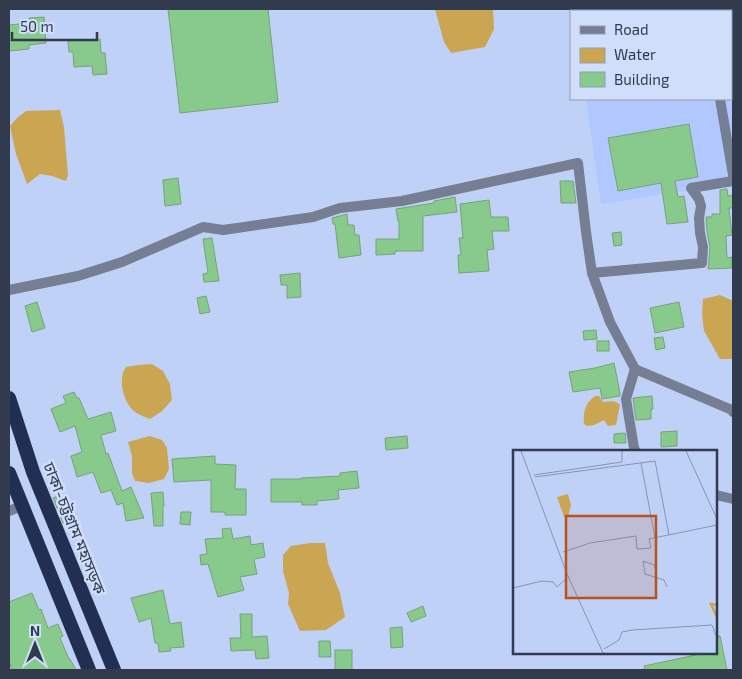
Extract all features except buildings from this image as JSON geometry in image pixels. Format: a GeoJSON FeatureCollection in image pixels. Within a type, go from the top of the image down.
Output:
{"type":"FeatureCollection","features":[{"type":"Feature","properties":{"kind":"highway","name":"ঢাকা-চট্টগ্রাম মহাসড়ক"},"geometry":{"type":"LineString","coordinates":[[9,398],[33,472],[114,670]]}},
{"type":"Feature","properties":{"kind":"highway"},"geometry":{"type":"LineString","coordinates":[[9,473],[15,508],[89,670]]}},
{"type":"Feature","properties":{"kind":"street"},"geometry":{"type":"LineString","coordinates":[[720,100],[733,175]]}},
{"type":"Feature","properties":{"kind":"street"},"geometry":{"type":"LineString","coordinates":[[9,290],[78,276],[122,262],[203,227],[223,230],[313,217],[340,208],[402,201],[578,163],[592,273],[610,322],[635,369],[733,412]]}},
{"type":"Feature","properties":{"kind":"street"},"geometry":{"type":"LineString","coordinates":[[592,273],[702,263],[703,247],[699,218],[700,199],[691,188],[733,181]]}},
{"type":"Feature","properties":{"kind":"street"},"geometry":{"type":"LineString","coordinates":[[635,369],[626,399],[635,450]]}},
{"type":"Feature","properties":{"kind":"street"},"geometry":{"type":"LineString","coordinates":[[717,495],[733,499]]}},
{"type":"Feature","properties":{"kind":"shaded area"},"geometry":{"type":"Polygon","coordinates":[[[733,9],[733,184],[601,204],[586,100],[732,100],[732,10],[574,10],[733,9]]]}},
{"type":"Feature","properties":{"kind":"water"},"geometry":{"type":"Polygon","coordinates":[[[435,9],[493,9],[494,29],[485,47],[451,53],[444,42],[435,9]]]}},
{"type":"Feature","properties":{"kind":"water"},"geometry":{"type":"Polygon","coordinates":[[[60,110],[64,127],[68,175],[66,181],[40,174],[27,184],[16,154],[10,126],[26,111],[60,110]]]}},
{"type":"Feature","properties":{"kind":"water"},"geometry":{"type":"Polygon","coordinates":[[[720,295],[733,301],[733,359],[720,359],[704,331],[703,299],[720,295]]]}},
{"type":"Feature","properties":{"kind":"water"},"geometry":{"type":"Polygon","coordinates":[[[152,364],[163,371],[170,384],[172,400],[162,411],[150,419],[140,415],[131,408],[123,391],[122,378],[126,367],[152,364]]]}},
{"type":"Feature","properties":{"kind":"water"},"geometry":{"type":"Polygon","coordinates":[[[595,396],[599,396],[603,402],[613,401],[620,404],[616,425],[608,426],[604,420],[594,425],[587,426],[584,424],[585,408],[595,396]]]}},
{"type":"Feature","properties":{"kind":"water"},"geometry":{"type":"Polygon","coordinates":[[[150,436],[162,440],[167,448],[169,469],[164,479],[149,483],[135,481],[132,473],[132,456],[128,442],[150,436]]]}},
{"type":"Feature","properties":{"kind":"water"},"geometry":{"type":"Polygon","coordinates":[[[325,543],[328,563],[340,593],[345,617],[326,630],[300,631],[288,604],[289,593],[283,571],[283,555],[291,546],[325,543]]]}}]}
